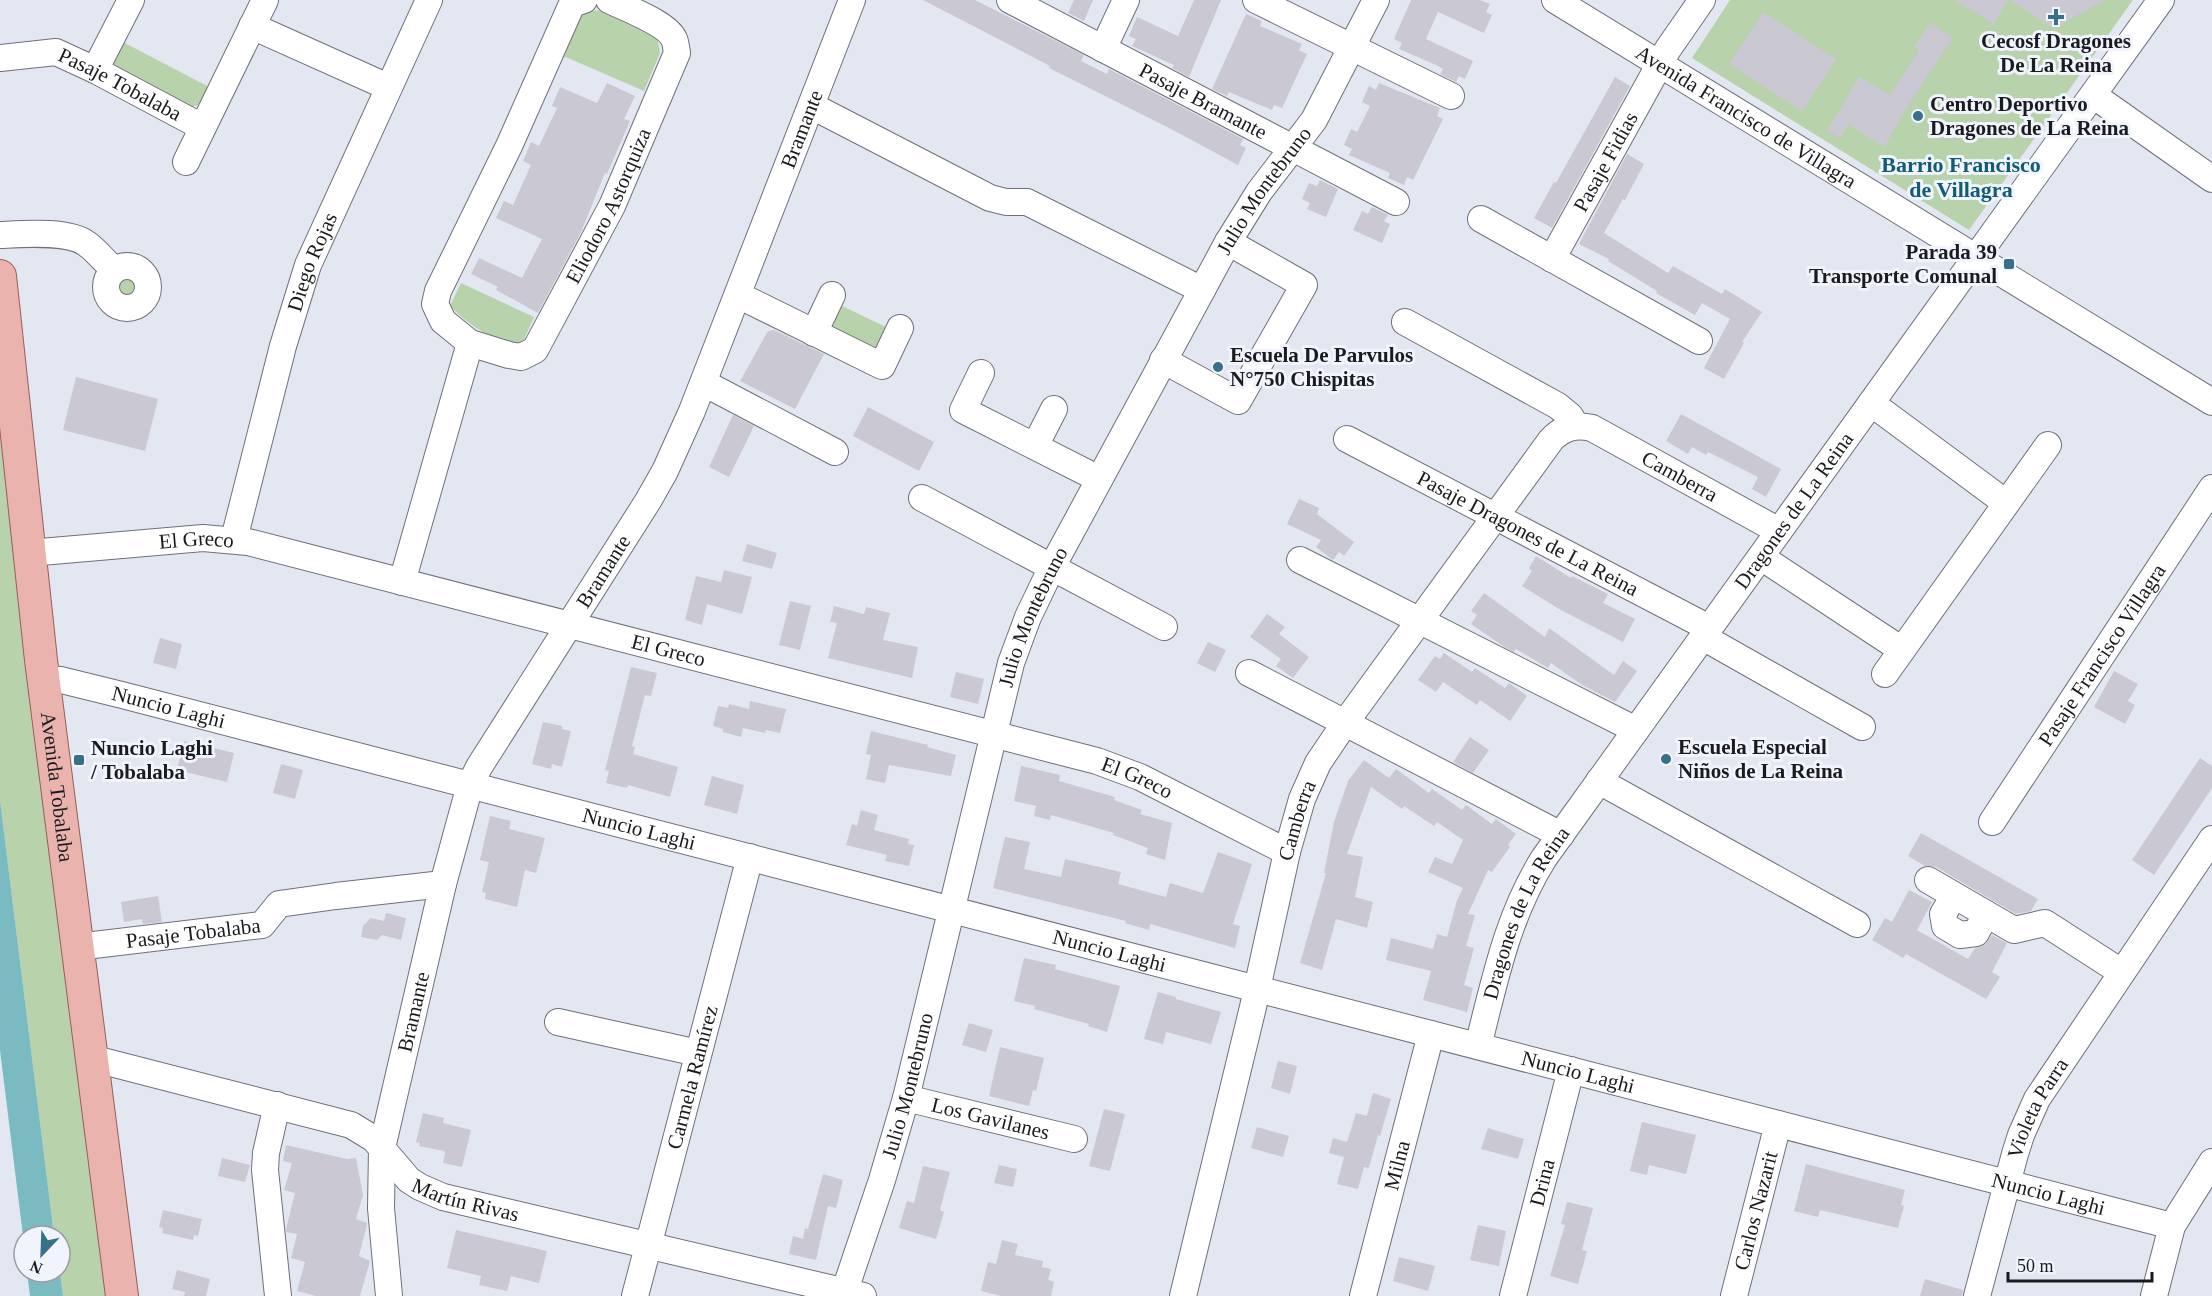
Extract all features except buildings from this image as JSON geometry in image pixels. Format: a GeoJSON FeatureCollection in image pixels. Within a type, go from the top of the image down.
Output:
{"type":"FeatureCollection","features":[{"type":"Feature","properties":{"kind":"main road","name":"Avenida Tobalaba"},"geometry":{"type":"LineString","coordinates":[[0,276],[44,679],[122,1296]]}},
{"type":"Feature","properties":{"kind":"street"},"geometry":{"type":"LineString","coordinates":[[95,70],[131,0]]}},
{"type":"Feature","properties":{"kind":"street"},"geometry":{"type":"LineString","coordinates":[[186,162],[265,0]]}},
{"type":"Feature","properties":{"kind":"street","name":"Diego Rojas"},"geometry":{"type":"LineString","coordinates":[[234,539],[299,290],[318,241],[429,0]]}},
{"type":"Feature","properties":{"kind":"street","name":"Eliodoro Astorquiza"},"geometry":{"type":"LineString","coordinates":[[584,0],[572,4],[509,146],[438,291],[435,304],[443,321],[470,342],[509,355],[521,357],[535,350],[612,206],[677,53],[674,38],[659,23],[637,7],[609,0]]}},
{"type":"Feature","properties":{"kind":"street","name":"Bramante"},"geometry":{"type":"LineString","coordinates":[[389,1296],[381,1208],[382,1148],[443,884],[470,785],[479,767],[665,471],[704,383],[852,0]]}},
{"type":"Feature","properties":{"kind":"street","name":"Pasaje Bramante"},"geometry":{"type":"LineString","coordinates":[[1010,0],[1396,202]]}},
{"type":"Feature","properties":{"kind":"street"},"geometry":{"type":"LineString","coordinates":[[1103,49],[1126,0]]}},
{"type":"Feature","properties":{"kind":"street"},"geometry":{"type":"LineString","coordinates":[[1256,0],[1450,96]]}},
{"type":"Feature","properties":{"kind":"street","name":"Julio Montebruno"},"geometry":{"type":"LineString","coordinates":[[850,1294],[906,1098],[1017,643],[1052,567],[1228,242],[1259,192],[1294,148],[1326,100],[1376,0]]}},
{"type":"Feature","properties":{"kind":"street","name":"Avenida Francisco de Villagra"},"geometry":{"type":"LineString","coordinates":[[1556,0],[2212,402]]}},
{"type":"Feature","properties":{"kind":"street","name":"Pasaje Fidias"},"geometry":{"type":"LineString","coordinates":[[1552,259],[1668,49],[1702,0]]}},
{"type":"Feature","properties":{"kind":"street","name":"Dragones de La Reina"},"geometry":{"type":"LineString","coordinates":[[1478,1046],[1511,922],[1532,876],[2162,0]]}},
{"type":"Feature","properties":{"kind":"street"},"geometry":{"type":"LineString","coordinates":[[252,26],[388,87]]}},
{"type":"Feature","properties":{"kind":"street","name":"Pasaje Tobalaba"},"geometry":{"type":"LineString","coordinates":[[0,58],[56,52],[95,70],[202,127]]}},
{"type":"Feature","properties":{"kind":"street"},"geometry":{"type":"LineString","coordinates":[[2093,95],[2212,179]]}},
{"type":"Feature","properties":{"kind":"street"},"geometry":{"type":"LineString","coordinates":[[812,106],[990,198],[1006,202],[1027,202],[1202,290]]}},
{"type":"Feature","properties":{"kind":"street"},"geometry":{"type":"LineString","coordinates":[[1481,219],[1699,341]]}},
{"type":"Feature","properties":{"kind":"street"},"geometry":{"type":"LineString","coordinates":[[0,235],[36,234],[74,238],[87,243],[114,270]]}},
{"type":"Feature","properties":{"kind":"street"},"geometry":{"type":"LineString","coordinates":[[1163,360],[1238,401],[1304,285],[1228,242]]}},
{"type":"Feature","properties":{"kind":"street"},"geometry":{"type":"LineString","coordinates":[[814,333],[832,295]]}},
{"type":"Feature","properties":{"kind":"street"},"geometry":{"type":"LineString","coordinates":[[738,296],[882,366],[900,328]]}},
{"type":"Feature","properties":{"kind":"street","name":"Camberra"},"geometry":{"type":"LineString","coordinates":[[1405,322],[1558,406],[1570,416],[1576,426]]}},
{"type":"Feature","properties":{"kind":"street"},"geometry":{"type":"LineString","coordinates":[[402,582],[470,342]]}},
{"type":"Feature","properties":{"kind":"street"},"geometry":{"type":"LineString","coordinates":[[981,373],[963,410],[1099,479]]}},
{"type":"Feature","properties":{"kind":"street"},"geometry":{"type":"LineString","coordinates":[[704,383],[835,452]]}},
{"type":"Feature","properties":{"kind":"street"},"geometry":{"type":"LineString","coordinates":[[1871,403],[2006,503]]}},
{"type":"Feature","properties":{"kind":"street"},"geometry":{"type":"LineString","coordinates":[[1035,446],[1053,409]]}},
{"type":"Feature","properties":{"kind":"street","name":"Camberra"},"geometry":{"type":"LineString","coordinates":[[1183,1296],[1257,989],[1287,852],[1309,781],[1318,763],[1345,723],[1551,440],[1562,430],[1576,426],[1592,428],[1779,531]]}},
{"type":"Feature","properties":{"kind":"street","name":"Pasaje Dragones de La Reina"},"geometry":{"type":"LineString","coordinates":[[1347,439],[1496,517],[1706,633],[1862,727]]}},
{"type":"Feature","properties":{"kind":"street"},"geometry":{"type":"LineString","coordinates":[[1885,674],[2048,445]]}},
{"type":"Feature","properties":{"kind":"street","name":"Pasaje Francisco Villagra"},"geometry":{"type":"LineString","coordinates":[[1992,822],[2212,488]]}},
{"type":"Feature","properties":{"kind":"street"},"geometry":{"type":"LineString","coordinates":[[922,498],[1164,627]]}},
{"type":"Feature","properties":{"kind":"street","name":"El Greco"},"geometry":{"type":"LineString","coordinates":[[29,553],[203,538],[234,539],[1097,761],[1131,773],[1287,852]]}},
{"type":"Feature","properties":{"kind":"street"},"geometry":{"type":"LineString","coordinates":[[1761,557],[1902,650]]}},
{"type":"Feature","properties":{"kind":"street"},"geometry":{"type":"LineString","coordinates":[[1300,560],[1636,730]]}},
{"type":"Feature","properties":{"kind":"street"},"geometry":{"type":"LineString","coordinates":[[1249,673],[1561,835]]}},
{"type":"Feature","properties":{"kind":"street","name":"Nuncio Laghi"},"geometry":{"type":"LineString","coordinates":[[44,679],[66,681],[2172,1226]]}},
{"type":"Feature","properties":{"kind":"street"},"geometry":{"type":"LineString","coordinates":[[1599,781],[1857,924]]}},
{"type":"Feature","properties":{"kind":"street","name":"Violeta Parra"},"geometry":{"type":"LineString","coordinates":[[1977,1296],[2006,1183],[2021,1135],[2037,1099],[2212,839]]}},
{"type":"Feature","properties":{"kind":"street","name":"Carmela Ramírez"},"geometry":{"type":"LineString","coordinates":[[635,1296],[750,858]]}},
{"type":"Feature","properties":{"kind":"street"},"geometry":{"type":"LineString","coordinates":[[1928,880],[2014,930],[2045,923],[2121,972]]}},
{"type":"Feature","properties":{"kind":"street","name":"Pasaje Tobalaba"},"geometry":{"type":"LineString","coordinates":[[77,947],[262,925],[279,904],[443,884]]}},
{"type":"Feature","properties":{"kind":"street"},"geometry":{"type":"LineString","coordinates":[[558,1022],[698,1053]]}},
{"type":"Feature","properties":{"kind":"street","name":"Milna"},"geometry":{"type":"LineString","coordinates":[[1363,1296],[1431,1034]]}},
{"type":"Feature","properties":{"kind":"street","name":"Martín Rivas"},"geometry":{"type":"LineString","coordinates":[[91,1058],[351,1125],[364,1132],[382,1148],[409,1180],[431,1192],[850,1294]]}},
{"type":"Feature","properties":{"kind":"street","name":"Drina"},"geometry":{"type":"LineString","coordinates":[[1513,1296],[1571,1070]]}},
{"type":"Feature","properties":{"kind":"street","name":"Los Gavilanes"},"geometry":{"type":"LineString","coordinates":[[906,1098],[1074,1139]]}},
{"type":"Feature","properties":{"kind":"street"},"geometry":{"type":"LineString","coordinates":[[277,1105],[266,1153],[265,1170],[278,1296]]}},
{"type":"Feature","properties":{"kind":"street","name":"Carlos Nazarit"},"geometry":{"type":"LineString","coordinates":[[1734,1296],[1778,1124]]}},
{"type":"Feature","properties":{"kind":"street"},"geometry":{"type":"LineString","coordinates":[[2154,1296],[2172,1226],[2212,1162]]}},
{"type":"Feature","properties":{"kind":"green space","name":"Centro Deportivo Dragones de La Reina"},"geometry":{"type":"Polygon","coordinates":[[[1730,0],[2133,0],[1969,230],[1692,58],[1730,0]]]}},
{"type":"Feature","properties":{"kind":"green space"},"geometry":{"type":"Polygon","coordinates":[[[582,10],[613,11],[657,36],[660,53],[644,91],[561,55],[582,10]]]}},
{"type":"Feature","properties":{"kind":"green space"},"geometry":{"type":"Polygon","coordinates":[[[121,41],[209,87],[201,104],[184,110],[109,70],[121,41]]]}},
{"type":"Feature","properties":{"kind":"green space"},"geometry":{"type":"Polygon","coordinates":[[[125,270],[136,275],[141,286],[136,297],[125,302],[114,297],[109,286],[114,275],[125,270]]]}},
{"type":"Feature","properties":{"kind":"green space"},"geometry":{"type":"Polygon","coordinates":[[[461,283],[534,317],[522,344],[492,337],[465,320],[450,306],[461,283]]]}},
{"type":"Feature","properties":{"kind":"green space"},"geometry":{"type":"Polygon","coordinates":[[[838,304],[890,329],[876,358],[824,332],[838,304]]]}},
{"type":"Feature","properties":{"kind":"green space"},"geometry":{"type":"Polygon","coordinates":[[[0,384],[110,1296],[63,1296],[62,1284],[72,1284],[72,1224],[53,1224],[0,800],[0,384]]]}},
{"type":"Feature","properties":{"kind":"water"},"geometry":{"type":"Polygon","coordinates":[[[0,800],[53,1224],[22,1224],[0,1050],[0,800]]]}},
{"type":"Feature","properties":{"kind":"water"},"geometry":{"type":"Polygon","coordinates":[[[28,1284],[62,1284],[63,1296],[30,1296],[28,1284]]]}},
{"type":"Feature","properties":{"kind":"place","name":"Cecosf Dragones De La Reina"},"geometry":{"type":"Point","coordinates":[2056,17]}},
{"type":"Feature","properties":{"kind":"place","name":"Centro Deportivo Dragones de La Reina"},"geometry":{"type":"Point","coordinates":[1918,116]}},
{"type":"Feature","properties":{"kind":"place","name":"Parada 39 Transporte Comunal"},"geometry":{"type":"Point","coordinates":[2009,264]}},
{"type":"Feature","properties":{"kind":"place","name":"Escuela De Parvulos N°750 Chispitas"},"geometry":{"type":"Point","coordinates":[1218,367]}},
{"type":"Feature","properties":{"kind":"place","name":"Escuela Especial Niños de La Reina"},"geometry":{"type":"Point","coordinates":[1666,759]}},
{"type":"Feature","properties":{"kind":"place","name":"Nuncio Laghi / Tobalaba"},"geometry":{"type":"Point","coordinates":[79,760]}},
{"type":"Feature","properties":{"kind":"district","name":"Barrio Francisco de Villagra"},"geometry":{"type":"Point","coordinates":[1961,176]}}]}
